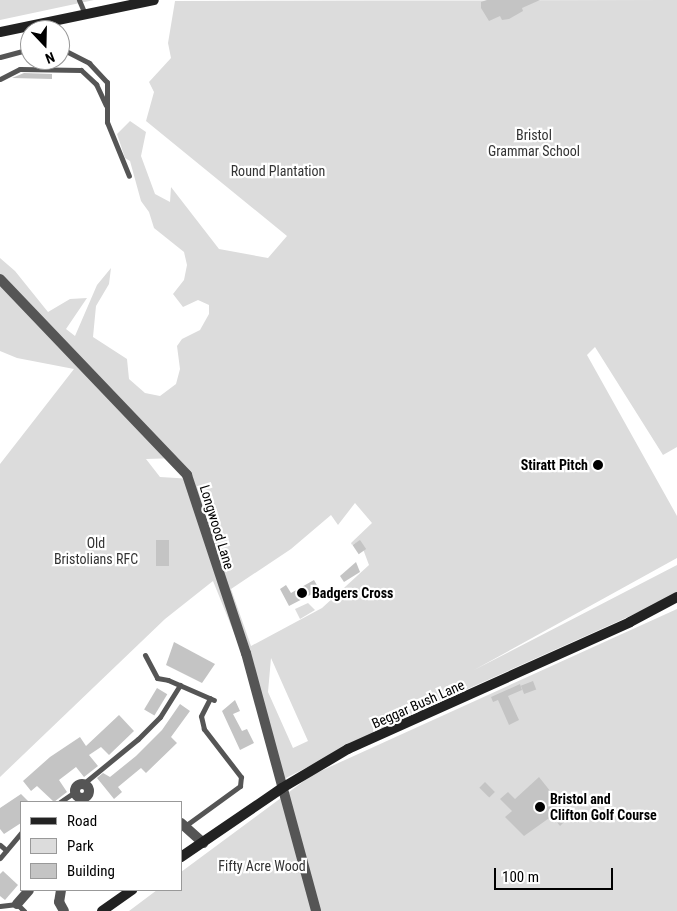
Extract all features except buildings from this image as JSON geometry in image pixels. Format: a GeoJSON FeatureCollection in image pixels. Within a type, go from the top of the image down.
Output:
{"type":"FeatureCollection","features":[{"type":"Feature","properties":{"kind":"main road"},"geometry":{"type":"LineString","coordinates":[[0,32],[154,0]]}},
{"type":"Feature","properties":{"kind":"main road","name":"Beggar Bush Lane"},"geometry":{"type":"LineString","coordinates":[[182,856],[282,788],[348,749],[621,626],[677,597]]}},
{"type":"Feature","properties":{"kind":"main road"},"geometry":{"type":"LineString","coordinates":[[102,911],[131,891]]}},
{"type":"Feature","properties":{"kind":"street","name":"Longwood Lane"},"geometry":{"type":"LineString","coordinates":[[0,279],[187,475],[246,653],[316,911]]}},
{"type":"Feature","properties":{"kind":"street"},"geometry":{"type":"LineString","coordinates":[[79,784],[83,784],[88,790],[87,799],[75,792],[79,784]]}},
{"type":"Feature","properties":{"kind":"street"},"geometry":{"type":"LineString","coordinates":[[183,824],[203,843]]}},
{"type":"Feature","properties":{"kind":"street"},"geometry":{"type":"LineString","coordinates":[[21,907],[29,891]]}},
{"type":"Feature","properties":{"kind":"street"},"geometry":{"type":"LineString","coordinates":[[57,891],[64,911]]}},
{"type":"Feature","properties":{"kind":"lane"},"geometry":{"type":"LineString","coordinates":[[79,0],[85,14]]}},
{"type":"Feature","properties":{"kind":"lane"},"geometry":{"type":"LineString","coordinates":[[0,57],[20,52]]}},
{"type":"Feature","properties":{"kind":"lane"},"geometry":{"type":"LineString","coordinates":[[70,53],[89,63],[107,82],[110,136],[129,176]]}},
{"type":"Feature","properties":{"kind":"lane"},"geometry":{"type":"LineString","coordinates":[[0,79],[20,69],[81,70],[96,84],[107,108]]}},
{"type":"Feature","properties":{"kind":"lane"},"geometry":{"type":"LineString","coordinates":[[145,655],[156,678],[180,685],[212,699],[201,716],[204,729],[240,777],[240,786],[183,824]]}},
{"type":"Feature","properties":{"kind":"lane"},"geometry":{"type":"LineString","coordinates":[[83,784],[138,739],[160,716],[180,685]]}},
{"type":"Feature","properties":{"kind":"lane"},"geometry":{"type":"LineString","coordinates":[[62,801],[75,792]]}},
{"type":"Feature","properties":{"kind":"lane"},"geometry":{"type":"LineString","coordinates":[[0,858],[20,834]]}},
{"type":"Feature","properties":{"kind":"lane"},"geometry":{"type":"LineString","coordinates":[[0,845],[6,850]]}},
{"type":"Feature","properties":{"kind":"lane"},"geometry":{"type":"LineString","coordinates":[[0,906],[21,907]]}},
{"type":"Feature","properties":{"kind":"green space"},"geometry":{"type":"Polygon","coordinates":[[[0,0],[94,0],[0,20],[0,0]]]}},
{"type":"Feature","properties":{"kind":"green space"},"geometry":{"type":"Polygon","coordinates":[[[677,0],[677,447],[663,455],[595,347],[587,355],[677,516],[677,558],[474,670],[677,565],[677,595],[425,708],[278,782],[247,665],[213,581],[165,619],[0,777],[0,464],[74,369],[17,358],[0,351],[0,258],[15,271],[48,312],[70,299],[87,298],[66,329],[75,336],[97,285],[111,268],[109,284],[96,306],[93,337],[127,359],[129,379],[145,393],[160,396],[176,384],[180,369],[177,346],[182,339],[200,330],[209,314],[209,305],[198,300],[183,307],[173,294],[184,280],[187,265],[184,252],[154,228],[149,212],[141,201],[130,161],[125,158],[117,134],[130,121],[146,132],[141,156],[155,194],[170,202],[171,187],[219,249],[268,258],[287,236],[146,121],[154,92],[149,82],[171,58],[168,43],[175,1],[677,0]],[[178,458],[146,459],[160,477],[193,479],[178,458]],[[355,503],[338,525],[331,515],[291,549],[231,589],[251,646],[322,608],[369,565],[360,541],[352,545],[351,543],[372,523],[355,503]],[[271,658],[268,692],[293,748],[308,741],[271,658]]]}},
{"type":"Feature","properties":{"kind":"green space"},"geometry":{"type":"Polygon","coordinates":[[[308,603],[315,610],[300,619],[295,609],[308,603]]]}},
{"type":"Feature","properties":{"kind":"green space","name":"Fifty Acre Wood"},"geometry":{"type":"Polygon","coordinates":[[[677,609],[677,911],[129,911],[156,891],[182,891],[182,871],[312,775],[677,609]]]}},
{"type":"Feature","properties":{"kind":"place","name":"Stiratt Pitch"},"geometry":{"type":"Point","coordinates":[598,465]}},
{"type":"Feature","properties":{"kind":"place","name":"Badgers Cross"},"geometry":{"type":"Point","coordinates":[302,593]}},
{"type":"Feature","properties":{"kind":"place","name":"Bristol and Clifton Golf Course"},"geometry":{"type":"Point","coordinates":[540,807]}},
{"type":"Feature","properties":{"kind":"park label","name":"Bristol Grammar School"},"geometry":{"type":"Point","coordinates":[534,144]}},
{"type":"Feature","properties":{"kind":"park label","name":"Round Plantation"},"geometry":{"type":"Point","coordinates":[278,171]}},
{"type":"Feature","properties":{"kind":"park label","name":"Old Bristolians RFC"},"geometry":{"type":"Point","coordinates":[96,552]}}]}
